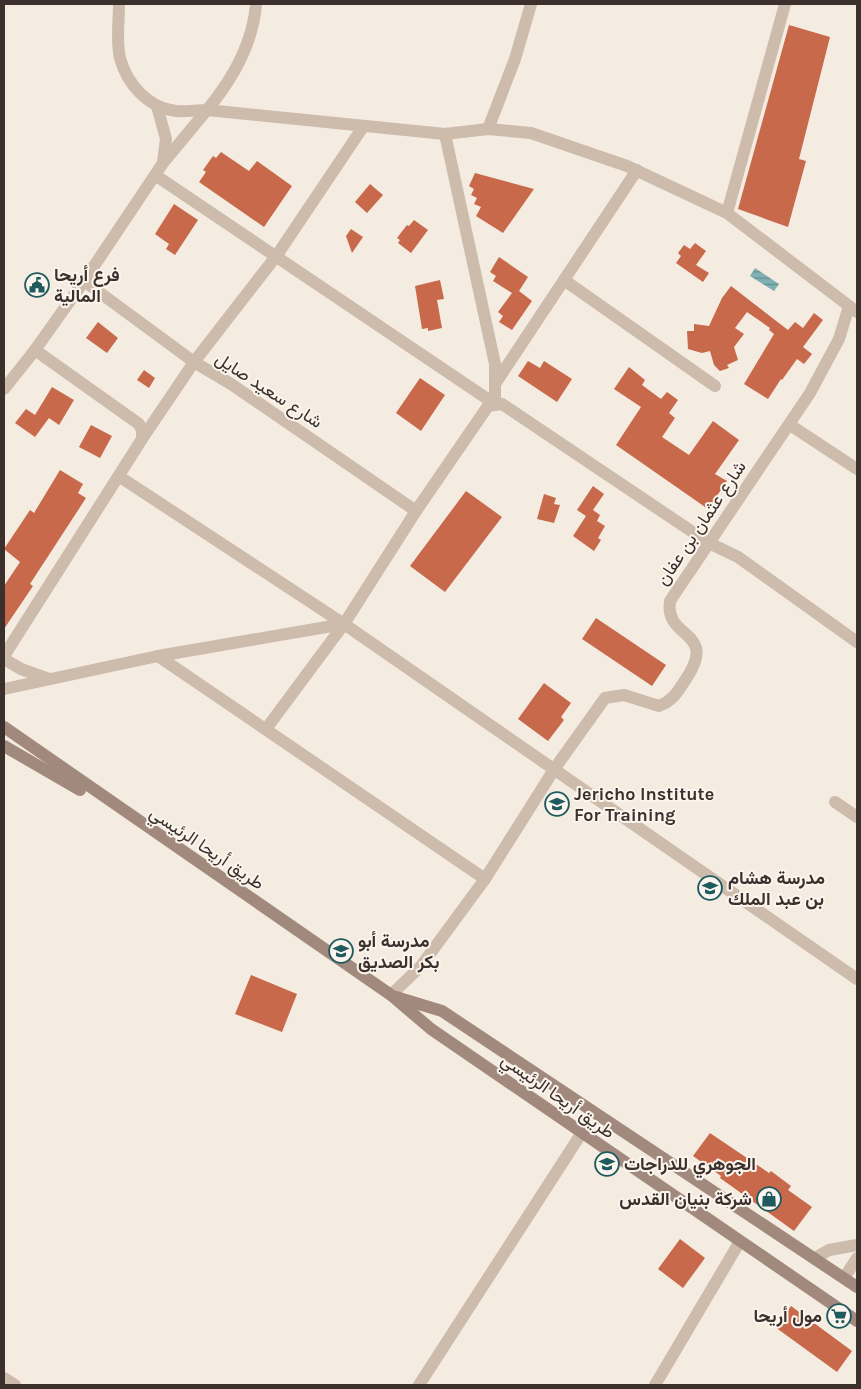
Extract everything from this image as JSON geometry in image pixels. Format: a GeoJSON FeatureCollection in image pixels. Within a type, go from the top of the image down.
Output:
{"type":"FeatureCollection","features":[{"type":"Feature","properties":{"kind":"main road","name":"طريق أريحا الرئيسي"},"geometry":{"type":"LineString","coordinates":[[4,727],[137,821],[391,995],[430,1029],[739,1243],[857,1321]]}},
{"type":"Feature","properties":{"kind":"main road"},"geometry":{"type":"LineString","coordinates":[[4,746],[137,821]]}},
{"type":"Feature","properties":{"kind":"main road","name":"طريق أريحا الرئيسي"},"geometry":{"type":"LineString","coordinates":[[391,995],[442,1011],[857,1287]]}},
{"type":"Feature","properties":{"kind":"street"},"geometry":{"type":"LineString","coordinates":[[119,4],[120,56],[127,76],[138,91],[158,106],[176,111],[207,110],[445,134],[488,129],[531,133],[636,170],[727,213],[853,309]]}},
{"type":"Feature","properties":{"kind":"street"},"geometry":{"type":"LineString","coordinates":[[4,389],[35,350],[84,281],[163,163],[223,91],[243,53],[252,27],[256,4]]}},
{"type":"Feature","properties":{"kind":"street"},"geometry":{"type":"LineString","coordinates":[[488,129],[515,59],[531,4]]}},
{"type":"Feature","properties":{"kind":"street"},"geometry":{"type":"LineString","coordinates":[[727,213],[785,4]]}},
{"type":"Feature","properties":{"kind":"street"},"geometry":{"type":"LineString","coordinates":[[158,106],[166,138],[163,163]]}},
{"type":"Feature","properties":{"kind":"street"},"geometry":{"type":"LineString","coordinates":[[52,679],[21,670],[4,658],[120,477],[142,439],[194,362],[277,256],[363,127]]}},
{"type":"Feature","properties":{"kind":"street"},"geometry":{"type":"LineString","coordinates":[[445,134],[495,364],[495,404]]}},
{"type":"Feature","properties":{"kind":"street"},"geometry":{"type":"LineString","coordinates":[[495,384],[636,170]]}},
{"type":"Feature","properties":{"kind":"street"},"geometry":{"type":"LineString","coordinates":[[155,175],[495,404]]}},
{"type":"Feature","properties":{"kind":"street"},"geometry":{"type":"LineString","coordinates":[[564,280],[715,386]]}},
{"type":"Feature","properties":{"kind":"street","name":"شارع سعيد صايل"},"geometry":{"type":"LineString","coordinates":[[84,281],[194,362],[231,384],[416,511]]}},
{"type":"Feature","properties":{"kind":"street","name":"شارع عثمان بن عفان"},"geometry":{"type":"LineString","coordinates":[[555,768],[605,698],[624,695],[659,706],[675,696],[695,668],[698,653],[696,645],[674,622],[669,607],[670,601],[790,425],[839,339],[853,309]]}},
{"type":"Feature","properties":{"kind":"street"},"geometry":{"type":"LineString","coordinates":[[35,350],[139,424],[142,430],[142,439]]}},
{"type":"Feature","properties":{"kind":"street"},"geometry":{"type":"LineString","coordinates":[[266,729],[344,624],[416,511],[488,406],[495,404],[509,406],[709,543],[738,557],[857,642]]}},
{"type":"Feature","properties":{"kind":"street"},"geometry":{"type":"LineString","coordinates":[[790,425],[857,469]]}},
{"type":"Feature","properties":{"kind":"street"},"geometry":{"type":"LineString","coordinates":[[120,477],[344,624],[555,768],[857,979]]}},
{"type":"Feature","properties":{"kind":"street"},"geometry":{"type":"LineString","coordinates":[[4,689],[158,656],[344,624]]}},
{"type":"Feature","properties":{"kind":"street"},"geometry":{"type":"LineString","coordinates":[[158,656],[485,878]]}},
{"type":"Feature","properties":{"kind":"street"},"geometry":{"type":"LineString","coordinates":[[391,995],[421,966],[485,878],[555,768]]}},
{"type":"Feature","properties":{"kind":"street"},"geometry":{"type":"LineString","coordinates":[[835,802],[857,817]]}},
{"type":"Feature","properties":{"kind":"street"},"geometry":{"type":"LineString","coordinates":[[419,1385],[581,1134]]}},
{"type":"Feature","properties":{"kind":"street"},"geometry":{"type":"LineString","coordinates":[[655,1385],[739,1243]]}},
{"type":"Feature","properties":{"kind":"street"},"geometry":{"type":"LineString","coordinates":[[815,1258],[829,1250],[857,1245]]}},
{"type":"Feature","properties":{"kind":"street"},"geometry":{"type":"LineString","coordinates":[[844,1278],[857,1258]]}},
{"type":"Feature","properties":{"kind":"street"},"geometry":{"type":"LineString","coordinates":[[4,1378],[15,1385]]}},
{"type":"Feature","properties":{"kind":"water"},"geometry":{"type":"Polygon","coordinates":[[[755,268],[779,284],[774,291],[750,276],[755,268]]]}},
{"type":"Feature","properties":{"kind":"building"},"geometry":{"type":"Polygon","coordinates":[[[789,25],[830,37],[799,159],[806,161],[788,227],[738,209],[789,25]]]}},
{"type":"Feature","properties":{"kind":"building"},"geometry":{"type":"Polygon","coordinates":[[[221,152],[249,171],[257,161],[292,186],[264,227],[199,182],[206,172],[203,170],[213,156],[216,158],[221,152]]]}},
{"type":"Feature","properties":{"kind":"building"},"geometry":{"type":"Polygon","coordinates":[[[475,173],[534,189],[503,233],[476,216],[481,207],[474,204],[477,198],[471,195],[474,189],[469,186],[475,173]]]}},
{"type":"Feature","properties":{"kind":"building"},"geometry":{"type":"Polygon","coordinates":[[[370,184],[383,195],[367,213],[355,202],[370,184]]]}},
{"type":"Feature","properties":{"kind":"building"},"geometry":{"type":"Polygon","coordinates":[[[174,204],[198,220],[175,255],[166,249],[169,244],[155,234],[174,204]]]}},
{"type":"Feature","properties":{"kind":"building"},"geometry":{"type":"Polygon","coordinates":[[[414,220],[428,230],[411,253],[398,243],[400,240],[397,238],[407,225],[409,226],[414,220]]]}},
{"type":"Feature","properties":{"kind":"building"},"geometry":{"type":"Polygon","coordinates":[[[351,229],[363,237],[352,253],[346,236],[351,229]]]}},
{"type":"Feature","properties":{"kind":"building"},"geometry":{"type":"Polygon","coordinates":[[[695,243],[706,251],[696,265],[709,273],[703,282],[676,263],[681,256],[678,253],[684,245],[690,249],[695,243]]]}},
{"type":"Feature","properties":{"kind":"building"},"geometry":{"type":"Polygon","coordinates":[[[499,257],[528,277],[519,291],[532,301],[512,330],[499,322],[503,316],[498,312],[512,293],[493,281],[496,276],[490,272],[499,257]]]}},
{"type":"Feature","properties":{"kind":"building"},"geometry":{"type":"Polygon","coordinates":[[[440,280],[444,299],[437,300],[442,328],[428,331],[428,328],[422,329],[415,286],[440,280]]]}},
{"type":"Feature","properties":{"kind":"building"},"geometry":{"type":"Polygon","coordinates":[[[731,286],[788,330],[795,322],[803,328],[814,313],[823,320],[803,347],[812,354],[804,364],[797,359],[768,399],[744,384],[774,334],[769,330],[770,328],[747,312],[735,328],[744,334],[734,347],[738,360],[727,365],[729,368],[720,371],[714,365],[710,351],[702,353],[688,349],[687,331],[694,331],[694,324],[709,326],[722,298],[731,286]]]}},
{"type":"Feature","properties":{"kind":"building"},"geometry":{"type":"Polygon","coordinates":[[[98,322],[118,338],[107,353],[86,338],[98,322]]]}},
{"type":"Feature","properties":{"kind":"building"},"geometry":{"type":"Polygon","coordinates":[[[528,361],[540,368],[544,361],[572,379],[557,402],[518,376],[528,361]]]}},
{"type":"Feature","properties":{"kind":"building"},"geometry":{"type":"Polygon","coordinates":[[[629,367],[645,380],[642,385],[661,399],[667,392],[678,400],[669,413],[675,418],[662,437],[689,455],[713,421],[739,440],[715,474],[727,481],[708,509],[616,445],[641,407],[614,389],[629,367]]]}},
{"type":"Feature","properties":{"kind":"building"},"geometry":{"type":"Polygon","coordinates":[[[144,370],[155,378],[149,388],[137,380],[144,370]]]}},
{"type":"Feature","properties":{"kind":"building"},"geometry":{"type":"Polygon","coordinates":[[[420,378],[445,395],[421,431],[396,413],[420,378]]]}},
{"type":"Feature","properties":{"kind":"building"},"geometry":{"type":"Polygon","coordinates":[[[52,387],[74,400],[59,425],[49,418],[35,437],[15,423],[26,409],[35,415],[52,387]]]}},
{"type":"Feature","properties":{"kind":"building"},"geometry":{"type":"Polygon","coordinates":[[[91,425],[112,436],[100,458],[79,447],[91,425]]]}},
{"type":"Feature","properties":{"kind":"building"},"geometry":{"type":"Polygon","coordinates":[[[60,470],[83,484],[78,493],[86,498],[30,584],[33,586],[4,629],[4,586],[20,562],[4,549],[30,510],[34,513],[60,470]]]}},
{"type":"Feature","properties":{"kind":"building"},"geometry":{"type":"Polygon","coordinates":[[[593,486],[604,494],[593,510],[600,515],[597,521],[605,526],[598,538],[601,540],[594,551],[573,536],[586,516],[577,510],[593,486]]]}},
{"type":"Feature","properties":{"kind":"building"},"geometry":{"type":"Polygon","coordinates":[[[466,491],[502,517],[445,592],[410,566],[466,491]]]}},
{"type":"Feature","properties":{"kind":"building"},"geometry":{"type":"Polygon","coordinates":[[[544,494],[556,498],[554,504],[560,505],[554,523],[537,519],[544,494]]]}},
{"type":"Feature","properties":{"kind":"building"},"geometry":{"type":"Polygon","coordinates":[[[596,618],[666,665],[652,686],[582,639],[596,618]]]}},
{"type":"Feature","properties":{"kind":"building"},"geometry":{"type":"Polygon","coordinates":[[[544,683],[571,703],[561,717],[564,720],[548,741],[518,719],[544,683]]]}},
{"type":"Feature","properties":{"kind":"building"},"geometry":{"type":"Polygon","coordinates":[[[251,975],[297,994],[282,1032],[235,1014],[251,975]]]}},
{"type":"Feature","properties":{"kind":"building"},"geometry":{"type":"Polygon","coordinates":[[[710,1133],[769,1173],[771,1171],[791,1186],[788,1190],[812,1207],[794,1231],[720,1178],[721,1176],[693,1156],[710,1133]]]}},
{"type":"Feature","properties":{"kind":"building"},"geometry":{"type":"Polygon","coordinates":[[[680,1239],[705,1258],[683,1288],[658,1269],[680,1239]]]}},
{"type":"Feature","properties":{"kind":"building"},"geometry":{"type":"Polygon","coordinates":[[[791,1306],[852,1351],[837,1372],[775,1327],[791,1306]]]}},
{"type":"Feature","properties":{"kind":"place","name":"فرع أريحا المالية"},"geometry":{"type":"Point","coordinates":[37,285]}},
{"type":"Feature","properties":{"kind":"place","name":"Jericho Institute For Training"},"geometry":{"type":"Point","coordinates":[557,804]}},
{"type":"Feature","properties":{"kind":"place","name":"مدرسة هشام بن عبد الملك"},"geometry":{"type":"Point","coordinates":[710,888]}},
{"type":"Feature","properties":{"kind":"place","name":"مدرسة أبو بكر الصديق"},"geometry":{"type":"Point","coordinates":[341,951]}},
{"type":"Feature","properties":{"kind":"place","name":"الجوهري للدراجات"},"geometry":{"type":"Point","coordinates":[607,1164]}},
{"type":"Feature","properties":{"kind":"place","name":"شركة بنيان القدس"},"geometry":{"type":"Point","coordinates":[769,1199]}},
{"type":"Feature","properties":{"kind":"place","name":"مول أريحا"},"geometry":{"type":"Point","coordinates":[839,1316]}}]}
